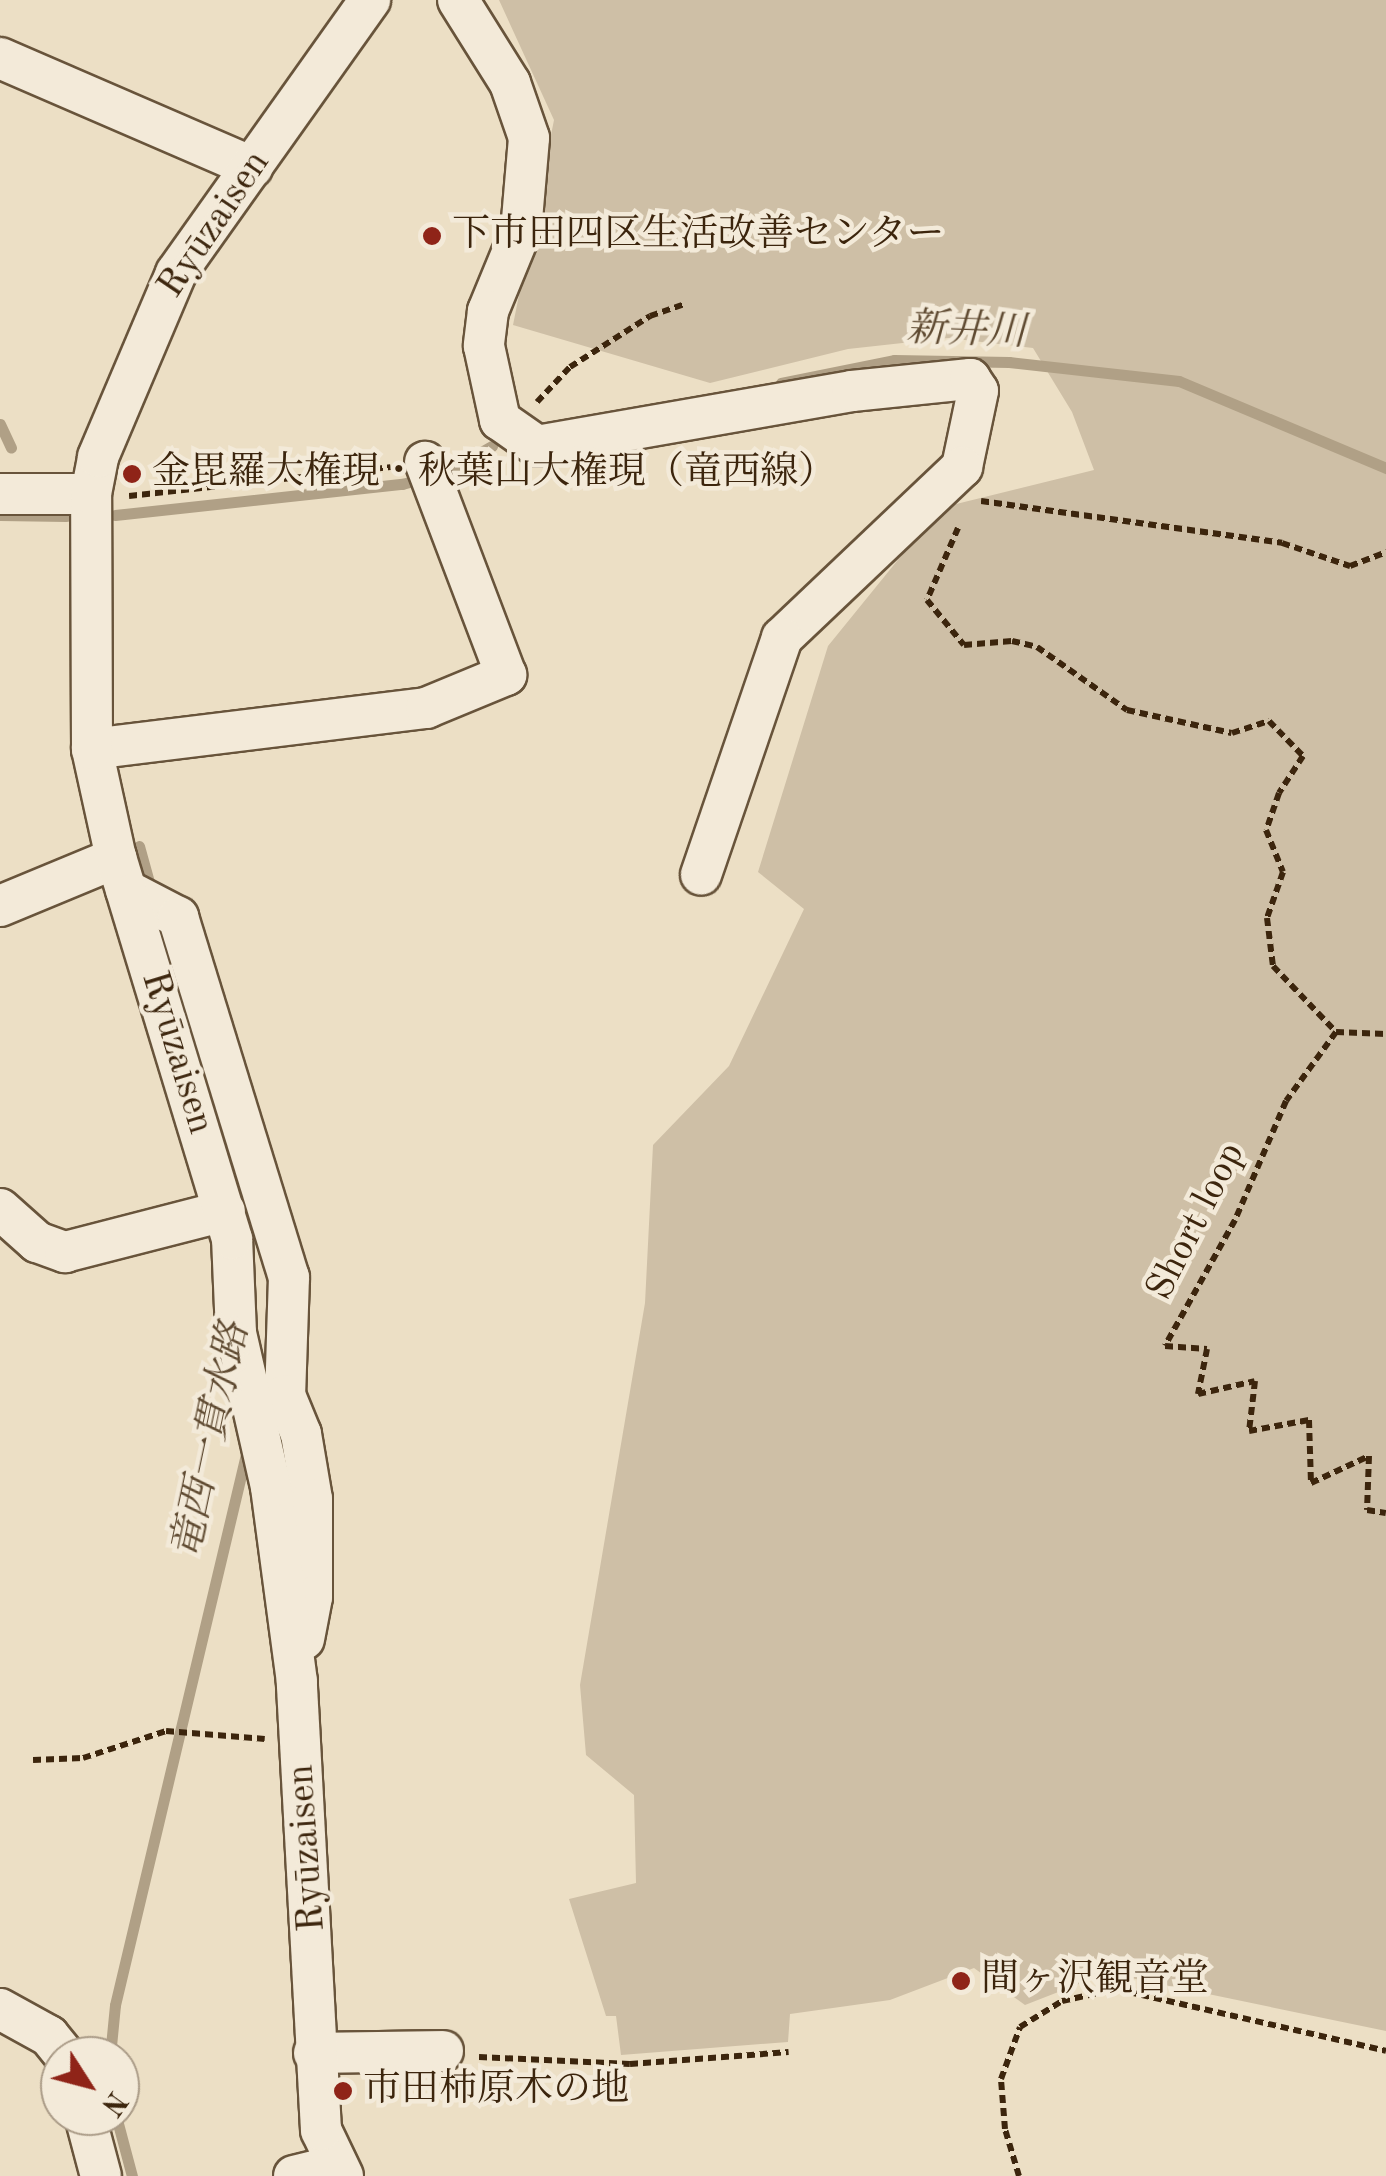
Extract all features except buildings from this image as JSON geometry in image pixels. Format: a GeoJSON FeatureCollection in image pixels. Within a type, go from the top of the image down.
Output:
{"type":"FeatureCollection","features":[{"type":"Feature","properties":{"kind":"street","name":"Ryūzaisen"},"geometry":{"type":"LineString","coordinates":[[339,2171],[321,2130],[314,2053],[316,1971],[296,1682],[261,1444],[246,1383],[224,1211],[126,881],[92,748],[91,494],[98,458],[163,300],[370,0]]}},
{"type":"Feature","properties":{"kind":"street"},"geometry":{"type":"LineString","coordinates":[[458,0],[510,84],[529,138],[522,231],[488,311],[484,346],[500,420],[524,437],[852,391],[970,379],[978,391],[967,483],[782,638],[701,874]]}},
{"type":"Feature","properties":{"kind":"street"},"geometry":{"type":"LineString","coordinates":[[0,58],[252,167]]}},
{"type":"Feature","properties":{"kind":"street"},"geometry":{"type":"LineString","coordinates":[[92,748],[426,708],[506,675],[429,477]]}},
{"type":"Feature","properties":{"kind":"street"},"geometry":{"type":"LineString","coordinates":[[0,494],[91,494]]}},
{"type":"Feature","properties":{"kind":"street"},"geometry":{"type":"LineString","coordinates":[[0,906],[126,881],[175,915],[290,1277],[285,1394],[302,1434],[312,1499],[312,1597],[296,1682]]}},
{"type":"Feature","properties":{"kind":"street"},"geometry":{"type":"LineString","coordinates":[[0,1209],[37,1242],[64,1252],[224,1211]]}},
{"type":"Feature","properties":{"kind":"street"},"geometry":{"type":"LineString","coordinates":[[0,2009],[50,2036]]}},
{"type":"Feature","properties":{"kind":"street"},"geometry":{"type":"LineString","coordinates":[[314,2053],[444,2051]]}},
{"type":"Feature","properties":{"kind":"street"},"geometry":{"type":"LineString","coordinates":[[90,2136],[100,2176]]}},
{"type":"Feature","properties":{"kind":"street"},"geometry":{"type":"LineString","coordinates":[[294,2176],[339,2171]]}},
{"type":"Feature","properties":{"kind":"path"},"geometry":{"type":"LineString","coordinates":[[91,494],[429,477],[524,437],[570,367],[650,316],[684,304]]}},
{"type":"Feature","properties":{"kind":"path"},"geometry":{"type":"LineString","coordinates":[[1386,552],[1350,566],[1282,543],[967,483],[927,600],[964,646],[1012,641],[1037,647],[1128,710],[1232,733],[1270,721],[1304,756],[1279,793],[1266,830],[1283,872],[1267,918],[1273,966],[1336,1032],[1386,1034]]}},
{"type":"Feature","properties":{"kind":"path","name":"Short loop"},"geometry":{"type":"LineString","coordinates":[[1336,1032],[1286,1102],[1235,1220],[1165,1346],[1206,1349],[1198,1394],[1256,1381],[1249,1431],[1309,1420],[1311,1483],[1368,1456],[1367,1510],[1386,1513]]}},
{"type":"Feature","properties":{"kind":"path"},"geometry":{"type":"LineString","coordinates":[[33,1760],[83,1758],[166,1731],[302,1741]]}},
{"type":"Feature","properties":{"kind":"path"},"geometry":{"type":"LineString","coordinates":[[1019,2176],[1005,2129],[1000,2079],[1020,2028],[1062,2001],[1116,1990],[1386,2051]]}},
{"type":"Feature","properties":{"kind":"path"},"geometry":{"type":"LineString","coordinates":[[444,2051],[508,2062],[630,2064],[789,2052]]}},
{"type":"Feature","properties":{"kind":"shaded area"},"geometry":{"type":"Polygon","coordinates":[[[499,0],[1386,0],[1386,2031],[1107,1973],[1025,2005],[974,1968],[890,2000],[790,2014],[788,2042],[621,2055],[616,2016],[606,2016],[569,1899],[636,1883],[634,1795],[586,1755],[580,1685],[645,1303],[653,1145],[729,1066],[804,909],[758,872],[828,646],[940,508],[1094,470],[1072,412],[1033,348],[948,338],[848,349],[710,383],[513,325],[554,120],[499,0]]]}},
{"type":"Feature","properties":{"kind":"waterway","name":"新井川"},"geometry":{"type":"LineString","coordinates":[[781,383],[894,360],[1009,362],[1179,381],[1386,468]]}},
{"type":"Feature","properties":{"kind":"waterway","name":"竜西一貫水路"},"geometry":{"type":"LineString","coordinates":[[0,424],[11,448]]}},
{"type":"Feature","properties":{"kind":"waterway","name":"新井川"},"geometry":{"type":"LineString","coordinates":[[115,515],[402,484],[446,472],[492,446]]}},
{"type":"Feature","properties":{"kind":"waterway","name":"新井川"},"geometry":{"type":"LineString","coordinates":[[0,515],[66,516]]}},
{"type":"Feature","properties":{"kind":"waterway","name":"竜西一貫水路"},"geometry":{"type":"LineString","coordinates":[[139,846],[152,893]]}},
{"type":"Feature","properties":{"kind":"waterway","name":"竜西一貫水路"},"geometry":{"type":"LineString","coordinates":[[112,2036],[115,2005],[248,1446]]}},
{"type":"Feature","properties":{"kind":"waterway","name":"竜西一貫水路"},"geometry":{"type":"LineString","coordinates":[[121,2136],[132,2176]]}},
{"type":"Feature","properties":{"kind":"place","name":"下市田四区生活改善センター"},"geometry":{"type":"Point","coordinates":[432,236]}},
{"type":"Feature","properties":{"kind":"place","name":"金毘羅大権現・秋葉山大権現（竜西線）"},"geometry":{"type":"Point","coordinates":[132,474]}},
{"type":"Feature","properties":{"kind":"place","name":"間ヶ沢観音堂"},"geometry":{"type":"Point","coordinates":[961,1981]}},
{"type":"Feature","properties":{"kind":"place","name":"市田柿原木の地"},"geometry":{"type":"Point","coordinates":[343,2091]}}]}
